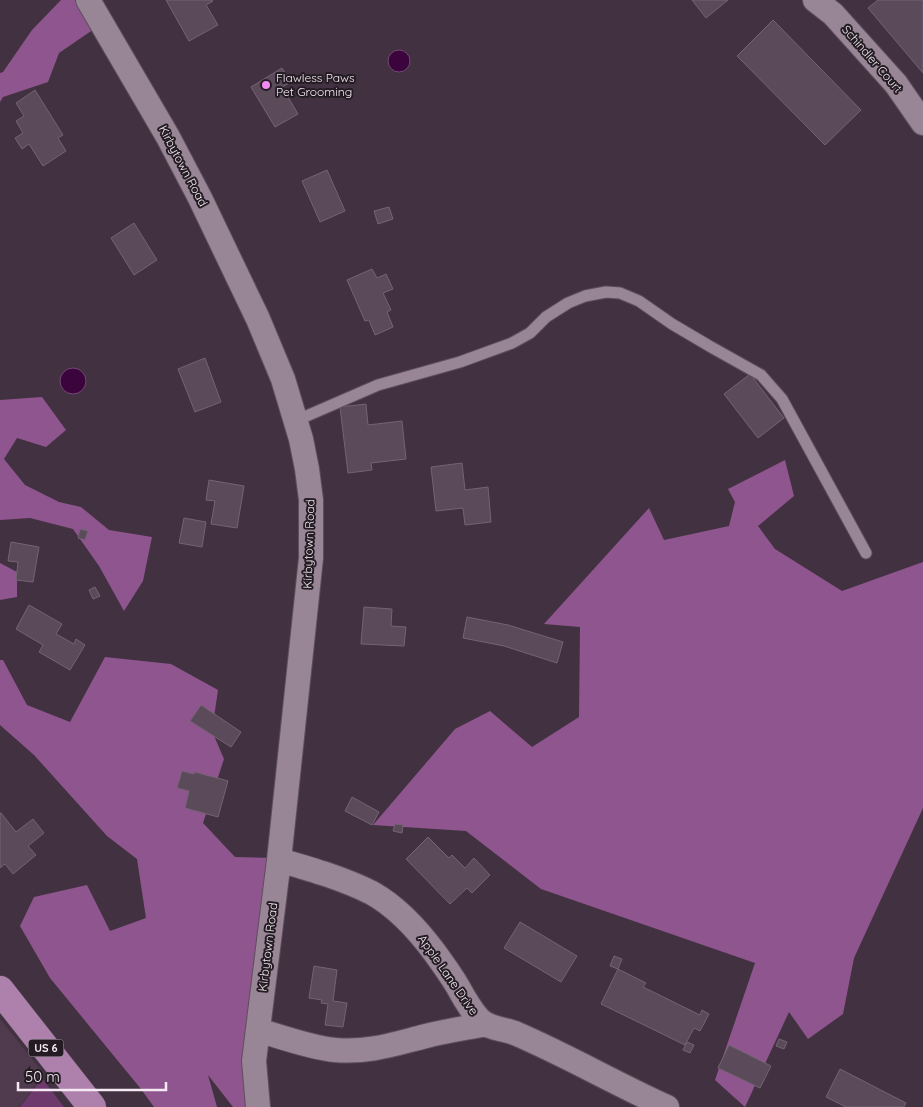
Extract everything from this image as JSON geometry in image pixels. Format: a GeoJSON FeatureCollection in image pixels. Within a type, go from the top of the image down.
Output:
{"type":"FeatureCollection","features":[{"type":"Feature","properties":{"kind":"main road","name":"US 6"},"geometry":{"type":"LineString","coordinates":[[0,990],[92,1107]]}},
{"type":"Feature","properties":{"kind":"street","name":"Kirbytown Road"},"geometry":{"type":"LineString","coordinates":[[88,0],[168,137],[200,198],[262,328],[283,379],[301,439],[307,469],[311,500],[311,558],[279,860],[254,1061],[258,1107]]}},
{"type":"Feature","properties":{"kind":"street","name":"Schindler Court"},"geometry":{"type":"LineString","coordinates":[[815,0],[833,14],[896,84],[923,122]]}},
{"type":"Feature","properties":{"kind":"street","name":"Apple Lane Drive"},"geometry":{"type":"LineString","coordinates":[[279,860],[330,875],[372,894],[396,911],[409,922],[431,947],[479,1019],[486,1024],[493,1028],[512,1032],[550,1048],[667,1107]]}},
{"type":"Feature","properties":{"kind":"street","name":"Apple Lane Drive"},"geometry":{"type":"LineString","coordinates":[[258,1030],[318,1047],[348,1051],[388,1047],[427,1036],[486,1024]]}},
{"type":"Feature","properties":{"kind":"lane"},"geometry":{"type":"LineString","coordinates":[[295,421],[378,385],[460,362],[512,343],[530,332],[546,317],[568,303],[585,296],[606,292],[620,293],[639,300],[672,324],[761,375],[782,399],[866,553]]}},
{"type":"Feature","properties":{"kind":"shaded area"},"geometry":{"type":"Polygon","coordinates":[[[61,0],[77,0],[94,29],[59,53],[48,82],[3,97],[0,102],[0,73],[3,72],[32,30],[61,0]]]}},
{"type":"Feature","properties":{"kind":"shaded area"},"geometry":{"type":"Polygon","coordinates":[[[395,50],[403,50],[410,57],[410,65],[403,72],[395,72],[388,65],[388,57],[395,50]]]}},
{"type":"Feature","properties":{"kind":"shaded area"},"geometry":{"type":"Polygon","coordinates":[[[73,368],[82,372],[86,381],[82,390],[73,394],[64,390],[60,381],[64,372],[73,368]]]}},
{"type":"Feature","properties":{"kind":"shaded area"},"geometry":{"type":"Polygon","coordinates":[[[42,397],[66,430],[46,447],[17,438],[4,459],[25,485],[59,502],[81,507],[109,530],[152,537],[143,581],[124,611],[99,566],[73,529],[30,518],[0,520],[0,400],[42,397]]]}},
{"type":"Feature","properties":{"kind":"shaded area"},"geometry":{"type":"Polygon","coordinates":[[[785,460],[794,496],[758,526],[775,549],[842,591],[923,562],[923,808],[854,958],[843,1014],[808,1039],[789,1012],[745,1107],[715,1080],[755,963],[541,889],[466,831],[373,825],[455,729],[490,711],[532,747],[579,717],[580,627],[544,624],[649,508],[664,540],[729,526],[735,502],[728,489],[785,460]]]}},
{"type":"Feature","properties":{"kind":"shaded area"},"geometry":{"type":"Polygon","coordinates":[[[0,563],[17,572],[17,597],[0,600],[0,563]]]}},
{"type":"Feature","properties":{"kind":"shaded area"},"geometry":{"type":"Polygon","coordinates":[[[105,657],[171,664],[218,690],[212,731],[224,759],[203,823],[235,857],[274,858],[252,1107],[233,1107],[208,1075],[217,1107],[154,1107],[50,978],[20,926],[34,897],[87,885],[110,931],[146,918],[137,859],[107,836],[34,755],[0,725],[0,660],[3,660],[27,705],[70,722],[105,657]]]}},
{"type":"Feature","properties":{"kind":"shaded area"},"geometry":{"type":"Polygon","coordinates":[[[0,1019],[44,1074],[19,1107],[0,1107],[0,1019]]]}},
{"type":"Feature","properties":{"kind":"shaded area"},"geometry":{"type":"Polygon","coordinates":[[[42,1078],[64,1107],[20,1107],[42,1078]]]}},
{"type":"Feature","properties":{"kind":"building"},"geometry":{"type":"Polygon","coordinates":[[[166,0],[212,0],[206,5],[218,25],[189,41],[166,0]]]}},
{"type":"Feature","properties":{"kind":"building"},"geometry":{"type":"Polygon","coordinates":[[[692,0],[728,0],[706,18],[692,0]]]}},
{"type":"Feature","properties":{"kind":"building"},"geometry":{"type":"Polygon","coordinates":[[[878,0],[923,0],[923,73],[868,8],[878,0]]]}},
{"type":"Feature","properties":{"kind":"building"},"geometry":{"type":"Polygon","coordinates":[[[773,20],[861,110],[825,145],[737,56],[773,20]]]}},
{"type":"Feature","properties":{"kind":"building"},"geometry":{"type":"Polygon","coordinates":[[[282,68],[291,82],[282,87],[298,114],[275,127],[251,87],[282,68]]]}},
{"type":"Feature","properties":{"kind":"building"},"geometry":{"type":"Polygon","coordinates":[[[35,90],[63,135],[58,138],[66,151],[43,166],[29,144],[22,149],[15,138],[23,133],[16,121],[24,116],[16,103],[35,90]]]}},
{"type":"Feature","properties":{"kind":"building"},"geometry":{"type":"Polygon","coordinates":[[[327,170],[345,211],[320,222],[302,181],[327,170]]]}},
{"type":"Feature","properties":{"kind":"building"},"geometry":{"type":"Polygon","coordinates":[[[389,207],[393,219],[378,224],[374,211],[389,207]]]}},
{"type":"Feature","properties":{"kind":"building"},"geometry":{"type":"Polygon","coordinates":[[[134,223],[157,260],[134,275],[111,238],[134,223]]]}},
{"type":"Feature","properties":{"kind":"building"},"geometry":{"type":"Polygon","coordinates":[[[372,269],[377,278],[386,274],[393,289],[383,293],[391,310],[387,312],[393,327],[375,335],[369,320],[365,321],[347,280],[372,269]]]}},
{"type":"Feature","properties":{"kind":"building"},"geometry":{"type":"Polygon","coordinates":[[[205,358],[221,402],[195,412],[178,369],[205,358]]]}},
{"type":"Feature","properties":{"kind":"building"},"geometry":{"type":"Polygon","coordinates":[[[750,374],[784,418],[758,438],[724,394],[750,374]]]}},
{"type":"Feature","properties":{"kind":"building"},"geometry":{"type":"Polygon","coordinates":[[[366,404],[368,425],[402,421],[406,459],[371,463],[372,470],[348,473],[340,407],[366,404]]]}},
{"type":"Feature","properties":{"kind":"building"},"geometry":{"type":"Polygon","coordinates":[[[462,463],[465,490],[488,487],[491,522],[465,525],[463,508],[436,511],[431,467],[462,463]]]}},
{"type":"Feature","properties":{"kind":"building"},"geometry":{"type":"Polygon","coordinates":[[[209,480],[244,486],[237,528],[211,524],[215,501],[206,500],[209,480]]]}},
{"type":"Feature","properties":{"kind":"building"},"geometry":{"type":"Polygon","coordinates":[[[184,518],[206,522],[202,547],[179,543],[184,518]]]}},
{"type":"Feature","properties":{"kind":"building"},"geometry":{"type":"Polygon","coordinates":[[[80,529],[88,531],[85,540],[78,538],[80,529]]]}},
{"type":"Feature","properties":{"kind":"building"},"geometry":{"type":"Polygon","coordinates":[[[11,542],[39,547],[33,582],[16,580],[18,562],[8,561],[11,542]]]}},
{"type":"Feature","properties":{"kind":"building"},"geometry":{"type":"Polygon","coordinates":[[[95,587],[100,596],[93,599],[89,590],[95,587]]]}},
{"type":"Feature","properties":{"kind":"building"},"geometry":{"type":"Polygon","coordinates":[[[29,605],[62,624],[56,634],[74,644],[76,639],[85,645],[70,670],[39,652],[43,645],[16,629],[29,605]]]}},
{"type":"Feature","properties":{"kind":"building"},"geometry":{"type":"Polygon","coordinates":[[[364,607],[392,609],[391,626],[406,627],[404,646],[361,644],[364,607]]]}},
{"type":"Feature","properties":{"kind":"building"},"geometry":{"type":"Polygon","coordinates":[[[467,617],[508,625],[563,642],[557,663],[504,646],[463,638],[467,617]]]}},
{"type":"Feature","properties":{"kind":"building"},"geometry":{"type":"Polygon","coordinates":[[[201,705],[241,732],[231,747],[190,721],[201,705]]]}},
{"type":"Feature","properties":{"kind":"building"},"geometry":{"type":"Polygon","coordinates":[[[182,771],[194,774],[195,772],[228,781],[218,817],[185,808],[189,791],[177,788],[182,771]]]}},
{"type":"Feature","properties":{"kind":"building"},"geometry":{"type":"Polygon","coordinates":[[[352,797],[379,812],[372,825],[345,811],[352,797]]]}},
{"type":"Feature","properties":{"kind":"building"},"geometry":{"type":"Polygon","coordinates":[[[0,813],[16,832],[33,819],[44,833],[28,846],[36,855],[13,874],[5,864],[0,868],[0,813]]]}},
{"type":"Feature","properties":{"kind":"building"},"geometry":{"type":"Polygon","coordinates":[[[395,824],[403,825],[402,833],[393,831],[395,824]]]}},
{"type":"Feature","properties":{"kind":"building"},"geometry":{"type":"Polygon","coordinates":[[[428,837],[449,858],[452,855],[465,868],[474,858],[490,875],[472,893],[467,888],[450,904],[406,859],[428,837]]]}},
{"type":"Feature","properties":{"kind":"building"},"geometry":{"type":"Polygon","coordinates":[[[520,922],[577,956],[561,982],[504,948],[520,922]]]}},
{"type":"Feature","properties":{"kind":"building"},"geometry":{"type":"Polygon","coordinates":[[[614,956],[622,959],[618,969],[610,966],[614,956]]]}},
{"type":"Feature","properties":{"kind":"building"},"geometry":{"type":"Polygon","coordinates":[[[314,966],[337,970],[333,1001],[347,1003],[343,1027],[325,1025],[328,1004],[321,1003],[322,1000],[309,998],[314,966]]]}},
{"type":"Feature","properties":{"kind":"building"},"geometry":{"type":"Polygon","coordinates":[[[618,969],[646,983],[643,987],[700,1015],[702,1010],[709,1014],[700,1031],[694,1028],[685,1045],[601,1004],[618,969]]]}},
{"type":"Feature","properties":{"kind":"building"},"geometry":{"type":"Polygon","coordinates":[[[779,1039],[787,1042],[784,1049],[776,1046],[779,1039]]]}},
{"type":"Feature","properties":{"kind":"building"},"geometry":{"type":"Polygon","coordinates":[[[687,1042],[694,1045],[690,1053],[683,1050],[687,1042]]]}},
{"type":"Feature","properties":{"kind":"building"},"geometry":{"type":"Polygon","coordinates":[[[729,1045],[771,1066],[760,1088],[718,1068],[729,1045]]]}},
{"type":"Feature","properties":{"kind":"building"},"geometry":{"type":"Polygon","coordinates":[[[840,1069],[906,1103],[904,1107],[846,1107],[826,1097],[840,1069]]]}},
{"type":"Feature","properties":{"kind":"place","name":"Flawless Paws Pet Grooming"},"geometry":{"type":"Point","coordinates":[266,85]}}]}
